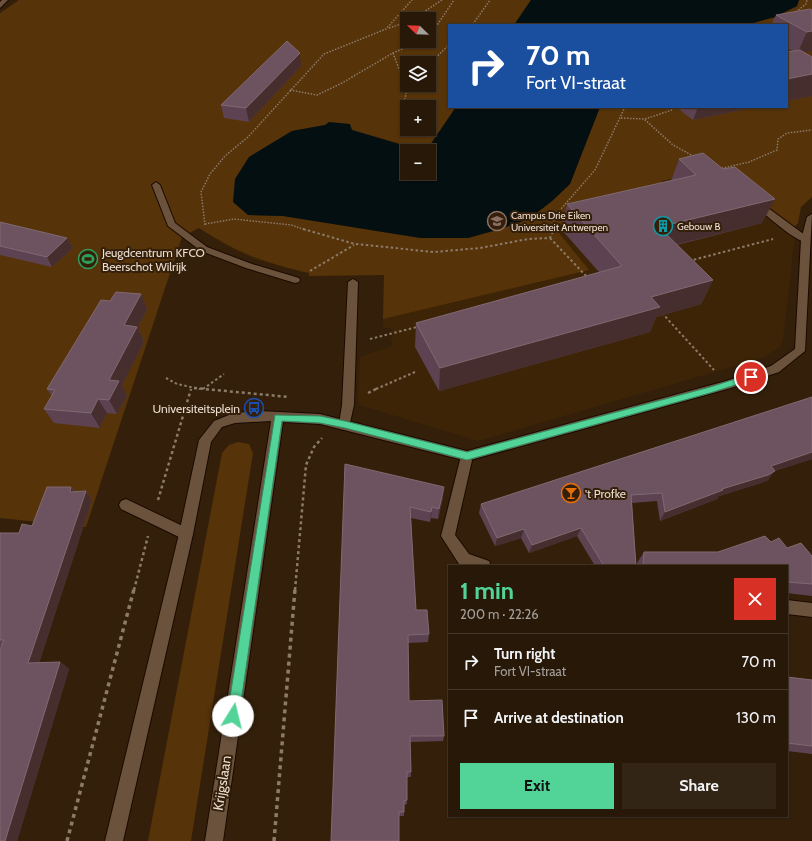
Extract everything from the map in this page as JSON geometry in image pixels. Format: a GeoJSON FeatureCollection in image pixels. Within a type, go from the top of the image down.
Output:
{"type":"FeatureCollection","features":[{"type":"Feature","properties":{"kind":"street"},"geometry":{"type":"LineString","coordinates":[[0,6],[5,0]]}},
{"type":"Feature","properties":{"kind":"street"},"geometry":{"type":"LineString","coordinates":[[156,185],[171,224],[204,249],[250,266],[295,280]]}},
{"type":"Feature","properties":{"kind":"street"},"geometry":{"type":"LineString","coordinates":[[748,195],[791,230],[806,240]]}},
{"type":"Feature","properties":{"kind":"street"},"geometry":{"type":"LineString","coordinates":[[114,841],[186,534],[205,440],[218,424],[234,418],[278,417],[320,420],[339,423],[467,456],[727,384],[775,369],[800,351],[806,240],[812,218]]}},
{"type":"Feature","properties":{"kind":"street"},"geometry":{"type":"LineString","coordinates":[[339,423],[348,405],[353,282]]}},
{"type":"Feature","properties":{"kind":"street","name":"Krijgslaan"},"geometry":{"type":"LineString","coordinates":[[214,841],[278,417]]}},
{"type":"Feature","properties":{"kind":"street"},"geometry":{"type":"LineString","coordinates":[[467,456],[448,536],[464,559],[481,565]]}},
{"type":"Feature","properties":{"kind":"street"},"geometry":{"type":"LineString","coordinates":[[126,505],[186,534]]}},
{"type":"Feature","properties":{"kind":"street"},"geometry":{"type":"LineString","coordinates":[[788,607],[812,610]]}},
{"type":"Feature","properties":{"kind":"path"},"geometry":{"type":"LineString","coordinates":[[386,29],[412,0]]}},
{"type":"Feature","properties":{"kind":"path"},"geometry":{"type":"LineString","coordinates":[[424,12],[442,0]]}},
{"type":"Feature","properties":{"kind":"path"},"geometry":{"type":"LineString","coordinates":[[436,27],[454,0]]}},
{"type":"Feature","properties":{"kind":"path"},"geometry":{"type":"LineString","coordinates":[[473,24],[490,0]]}},
{"type":"Feature","properties":{"kind":"path"},"geometry":{"type":"LineString","coordinates":[[795,13],[806,4],[807,0]]}},
{"type":"Feature","properties":{"kind":"path"},"geometry":{"type":"LineString","coordinates":[[400,24],[324,54],[248,137],[225,156],[210,174],[201,192],[205,224],[234,219],[290,225],[354,244],[434,252],[480,248],[528,239],[550,238],[591,282]]}},
{"type":"Feature","properties":{"kind":"path"},"geometry":{"type":"LineString","coordinates":[[436,57],[448,46]]}},
{"type":"Feature","properties":{"kind":"path"},"geometry":{"type":"LineString","coordinates":[[290,90],[317,95],[342,83],[404,48]]}},
{"type":"Feature","properties":{"kind":"path"},"geometry":{"type":"LineString","coordinates":[[393,53],[400,72]]}},
{"type":"Feature","properties":{"kind":"path"},"geometry":{"type":"LineString","coordinates":[[550,238],[554,228],[554,217],[595,170],[621,118],[624,108]]}},
{"type":"Feature","properties":{"kind":"path"},"geometry":{"type":"LineString","coordinates":[[621,118],[644,119],[672,110]]}},
{"type":"Feature","properties":{"kind":"path"},"geometry":{"type":"LineString","coordinates":[[644,119],[673,145],[697,159]]}},
{"type":"Feature","properties":{"kind":"path"},"geometry":{"type":"LineString","coordinates":[[715,169],[734,167],[768,155],[777,150],[778,139],[787,133],[812,130]]}},
{"type":"Feature","properties":{"kind":"path"},"geometry":{"type":"LineString","coordinates":[[689,261],[787,236],[806,240]]}},
{"type":"Feature","properties":{"kind":"path"},"geometry":{"type":"LineString","coordinates":[[295,280],[354,244]]}},
{"type":"Feature","properties":{"kind":"path"},"geometry":{"type":"LineString","coordinates":[[658,308],[727,384]]}},
{"type":"Feature","properties":{"kind":"path"},"geometry":{"type":"LineString","coordinates":[[350,344],[418,327]]}},
{"type":"Feature","properties":{"kind":"path"},"geometry":{"type":"LineString","coordinates":[[373,390],[415,372]]}},
{"type":"Feature","properties":{"kind":"path"},"geometry":{"type":"LineString","coordinates":[[166,378],[173,384],[191,389],[203,390],[224,374]]}},
{"type":"Feature","properties":{"kind":"path"},"geometry":{"type":"LineString","coordinates":[[67,841],[153,518],[191,389]]}},
{"type":"Feature","properties":{"kind":"path"},"geometry":{"type":"LineString","coordinates":[[274,841],[306,465],[314,447],[339,423]]}},
{"type":"Feature","properties":{"kind":"shaded area","name":"Jeugdcentrum KFCO Beerschot Wilrijk"},"geometry":{"type":"Polygon","coordinates":[[[19,0],[531,0],[515,24],[448,24],[448,108],[455,108],[431,144],[401,144],[352,130],[325,125],[292,131],[249,157],[248,215],[283,216],[420,238],[468,238],[529,219],[552,201],[570,184],[600,108],[788,108],[788,24],[750,24],[775,17],[797,6],[799,0],[812,0],[812,197],[801,207],[798,223],[791,230],[715,169],[661,181],[680,199],[555,228],[589,270],[383,319],[384,275],[309,276],[309,273],[265,261],[239,251],[199,228],[182,237],[86,527],[0,518],[0,13],[19,0]]]}},
{"type":"Feature","properties":{"kind":"shaded area","name":"Campus Drie Eiken Universiteit Antwerpen"},"geometry":{"type":"Polygon","coordinates":[[[396,0],[812,0],[812,197],[801,207],[795,234],[783,339],[780,347],[762,358],[478,441],[360,405],[358,400],[360,357],[392,346],[391,328],[383,328],[384,275],[309,276],[309,273],[254,259],[220,242],[396,0]]]}},
{"type":"Feature","properties":{"kind":"shaded area"},"geometry":{"type":"Polygon","coordinates":[[[531,0],[799,0],[797,6],[775,17],[750,24],[515,24],[531,0]]]}},
{"type":"Feature","properties":{"kind":"shaded area"},"geometry":{"type":"Polygon","coordinates":[[[455,108],[600,108],[570,184],[552,201],[529,219],[468,238],[421,238],[283,216],[248,215],[233,202],[235,179],[249,157],[292,131],[325,125],[329,122],[350,124],[352,130],[400,144],[400,180],[436,180],[436,144],[431,144],[455,108]]]}},
{"type":"Feature","properties":{"kind":"shaded area"},"geometry":{"type":"Polygon","coordinates":[[[238,442],[249,444],[253,453],[191,841],[148,841],[222,453],[229,445],[238,442]]]}},
{"type":"Feature","properties":{"kind":"building"},"geometry":{"type":"Polygon","coordinates":[[[810,9],[812,10],[812,31],[807,32],[776,15],[810,9]]]}},
{"type":"Feature","properties":{"kind":"building"},"geometry":{"type":"Polygon","coordinates":[[[287,41],[300,53],[246,108],[221,105],[287,41]]]}},
{"type":"Feature","properties":{"kind":"building"},"geometry":{"type":"Polygon","coordinates":[[[800,50],[812,57],[812,74],[788,79],[788,52],[800,50]]]}},
{"type":"Feature","properties":{"kind":"building"},"geometry":{"type":"Polygon","coordinates":[[[703,153],[723,169],[735,167],[775,199],[659,227],[713,280],[651,297],[660,307],[440,368],[416,323],[622,266],[567,204],[696,175],[679,159],[703,153]]]}},
{"type":"Feature","properties":{"kind":"building"},"geometry":{"type":"Polygon","coordinates":[[[0,222],[67,238],[47,257],[0,246],[0,222]]]}},
{"type":"Feature","properties":{"kind":"building"},"geometry":{"type":"Polygon","coordinates":[[[116,292],[141,294],[124,325],[137,327],[109,380],[119,381],[109,400],[98,399],[91,413],[44,409],[55,390],[47,389],[101,300],[110,301],[116,292]]]}},
{"type":"Feature","properties":{"kind":"building"},"geometry":{"type":"Polygon","coordinates":[[[812,397],[812,452],[771,466],[775,471],[768,475],[722,489],[723,490],[665,512],[662,493],[631,495],[636,565],[603,565],[581,528],[532,545],[524,529],[497,538],[481,504],[812,397]]]}},
{"type":"Feature","properties":{"kind":"building"},"geometry":{"type":"Polygon","coordinates":[[[345,464],[444,487],[439,509],[432,507],[431,512],[410,507],[416,610],[427,610],[429,634],[408,635],[409,701],[442,700],[444,736],[410,736],[411,772],[407,772],[407,800],[404,801],[404,812],[399,812],[399,841],[331,841],[345,464]]]}},
{"type":"Feature","properties":{"kind":"building"},"geometry":{"type":"Polygon","coordinates":[[[47,487],[71,487],[70,492],[86,491],[28,663],[60,662],[5,841],[0,841],[0,649],[4,640],[0,640],[0,533],[19,533],[22,524],[32,526],[47,487]]]}},
{"type":"Feature","properties":{"kind":"building"},"geometry":{"type":"Polygon","coordinates":[[[765,536],[771,542],[779,538],[787,548],[801,543],[812,556],[812,584],[788,582],[788,565],[643,565],[644,552],[718,552],[765,536]]]}},
{"type":"Feature","properties":{"kind":"building"},"geometry":{"type":"Polygon","coordinates":[[[788,677],[812,680],[812,746],[788,743],[788,677]]]}},
{"type":"Feature","properties":{"kind":"place","name":"Campus Drie Eiken Universiteit Antwerpen"},"geometry":{"type":"Point","coordinates":[497,221]}},
{"type":"Feature","properties":{"kind":"place","name":"Gebouw B"},"geometry":{"type":"Point","coordinates":[663,226]}},
{"type":"Feature","properties":{"kind":"place","name":"Jeugdcentrum KFCO Beerschot Wilrijk"},"geometry":{"type":"Point","coordinates":[88,259]}},
{"type":"Feature","properties":{"kind":"place","name":"Universiteitsplein"},"geometry":{"type":"Point","coordinates":[254,408]}},
{"type":"Feature","properties":{"kind":"place","name":"'t Profke"},"geometry":{"type":"Point","coordinates":[571,493]}},
{"type":"Feature","properties":{"kind":"route"},"geometry":{"type":"LineString","coordinates":[[233,716],[278,417],[320,420],[345,424],[467,456],[710,390],[751,377]]}}]}
